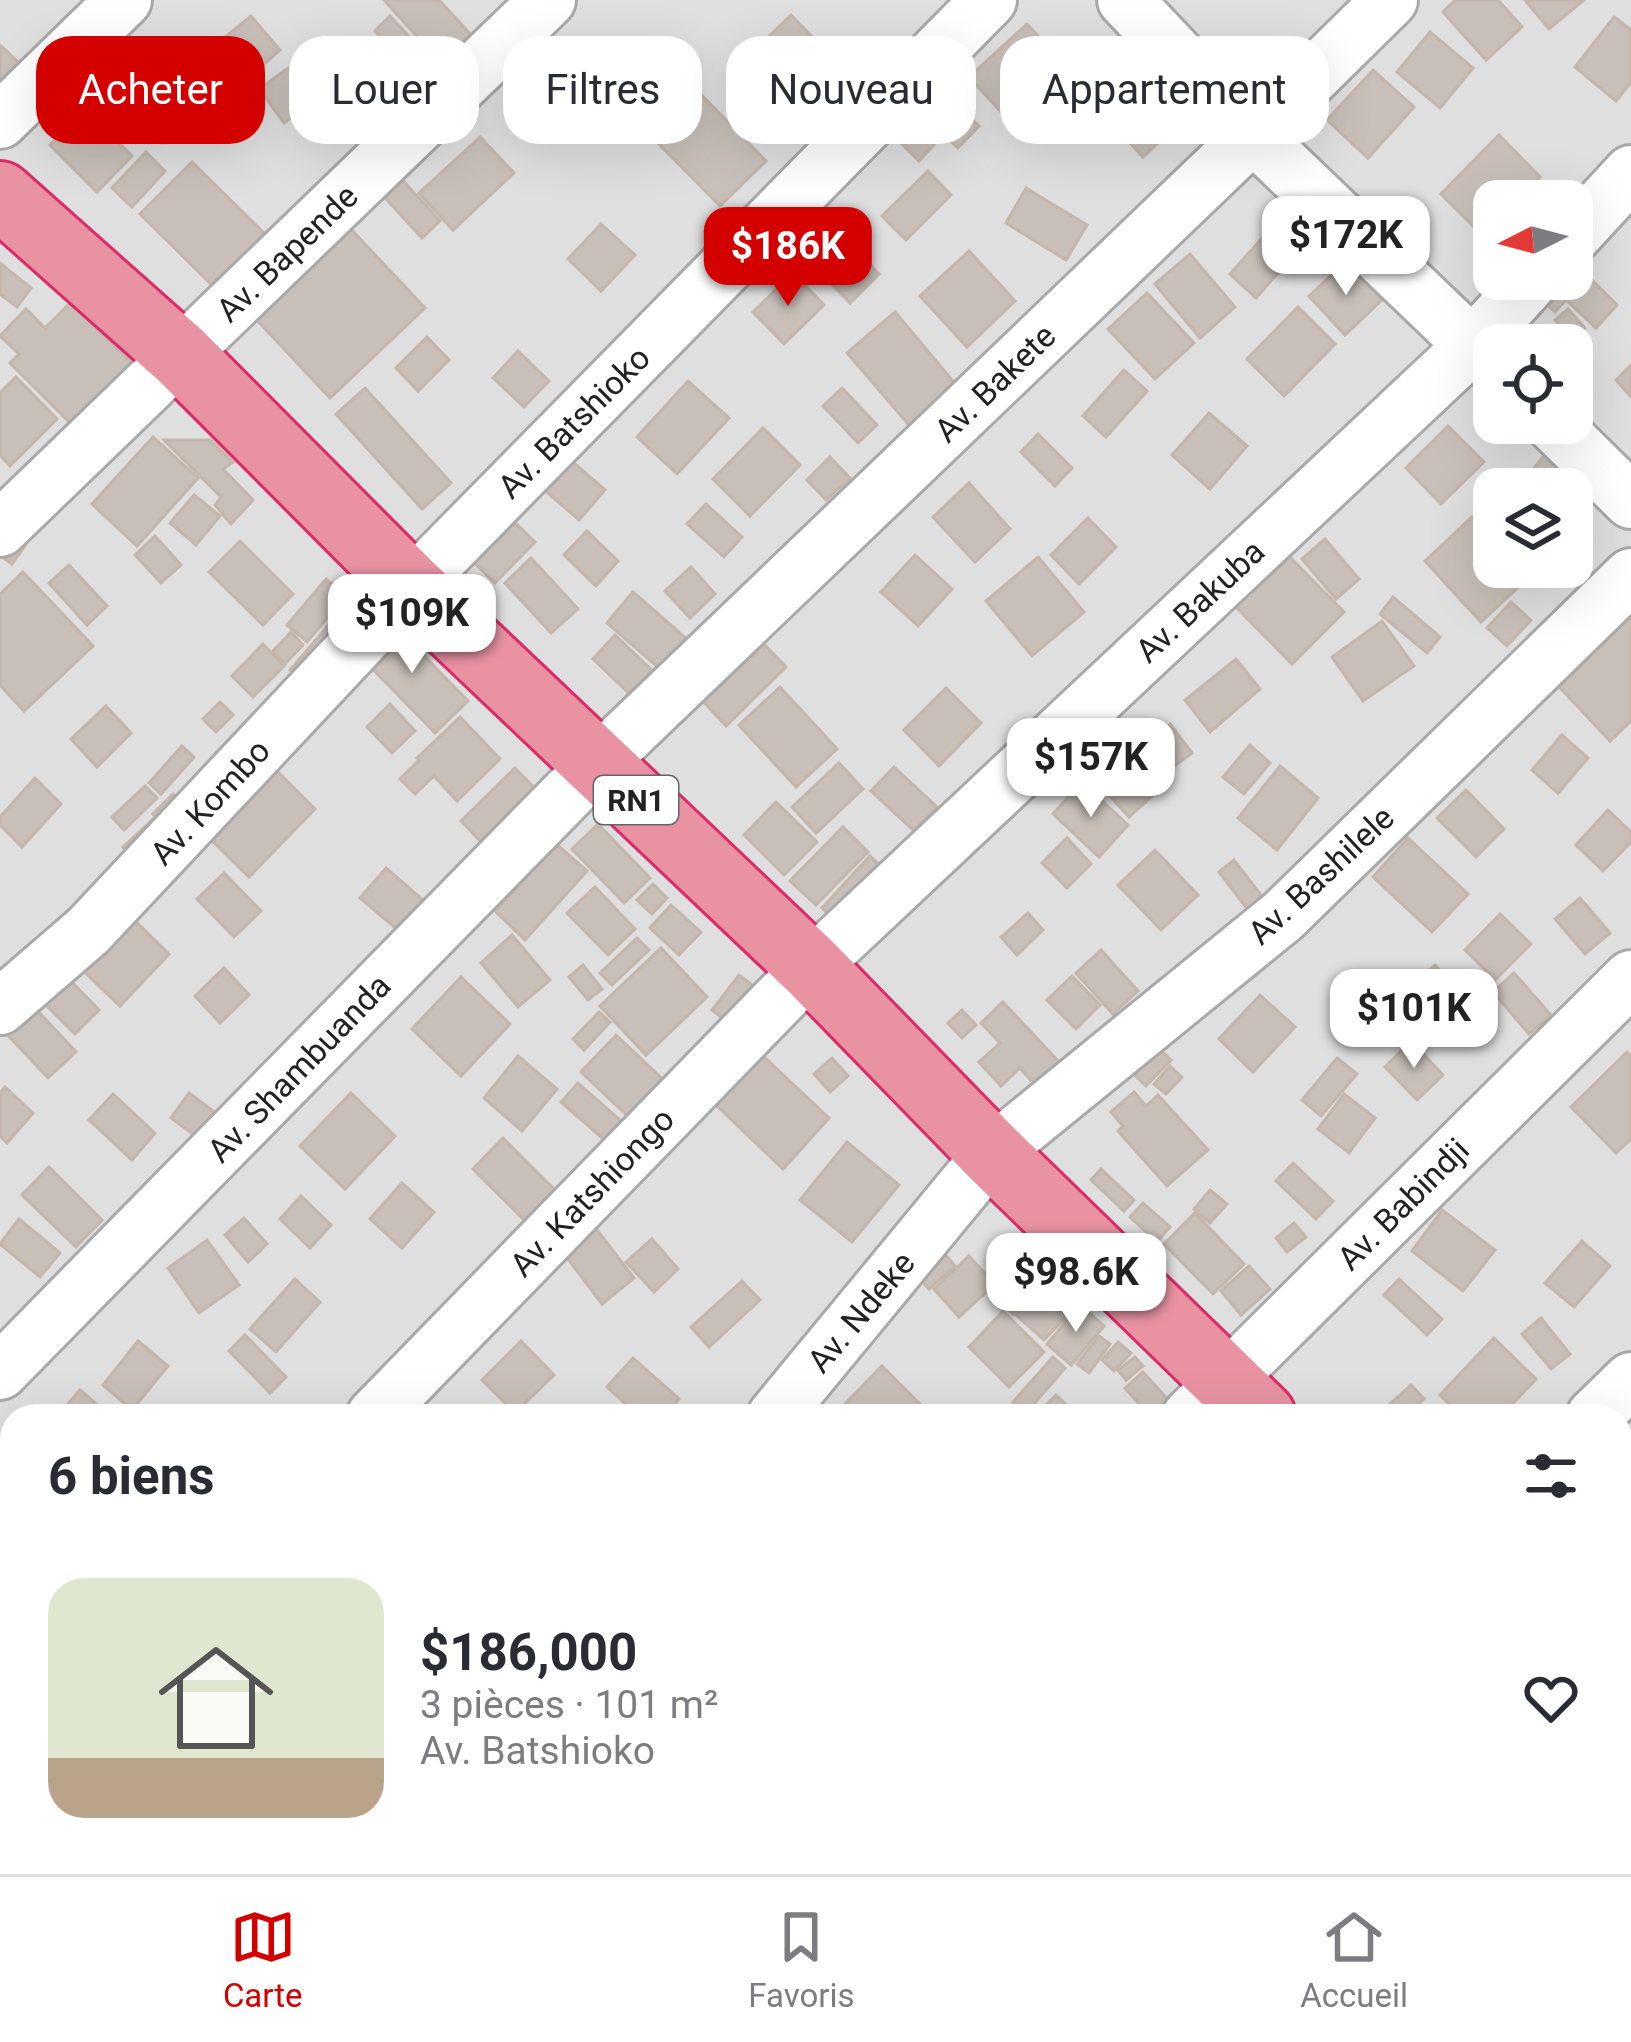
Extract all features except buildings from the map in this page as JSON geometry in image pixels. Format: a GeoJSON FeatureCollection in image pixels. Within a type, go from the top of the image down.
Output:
{"type":"FeatureCollection","features":[{"type":"Feature","properties":{"kind":"highway","name":"RN1"},"geometry":{"type":"LineString","coordinates":[[0,195],[181,356],[412,587],[811,967],[1226,1404]]}},
{"type":"Feature","properties":{"kind":"street"},"geometry":{"type":"LineString","coordinates":[[0,121],[124,0]]}},
{"type":"Feature","properties":{"kind":"street","name":"Av. Bapende"},"geometry":{"type":"LineString","coordinates":[[0,530],[548,0]]}},
{"type":"Feature","properties":{"kind":"street","name":"Av. Batshioko"},"geometry":{"type":"LineString","coordinates":[[412,587],[989,0]]}},
{"type":"Feature","properties":{"kind":"street"},"geometry":{"type":"LineString","coordinates":[[1126,0],[1160,36]]}},
{"type":"Feature","properties":{"kind":"street","name":"Av. Bakete"},"geometry":{"type":"LineString","coordinates":[[1329,60],[1390,0]]}},
{"type":"Feature","properties":{"kind":"street","name":"Av. Bakete"},"geometry":{"type":"LineString","coordinates":[[598,763],[1244,144]]}},
{"type":"Feature","properties":{"kind":"street"},"geometry":{"type":"LineString","coordinates":[[1262,144],[1473,345]]}},
{"type":"Feature","properties":{"kind":"street"},"geometry":{"type":"LineString","coordinates":[[1593,214],[1631,173]]}},
{"type":"Feature","properties":{"kind":"street","name":"Av. Bakuba"},"geometry":{"type":"LineString","coordinates":[[811,967],[1473,364]]}},
{"type":"Feature","properties":{"kind":"street"},"geometry":{"type":"LineString","coordinates":[[1574,444],[1631,500]]}},
{"type":"Feature","properties":{"kind":"street","name":"Av. Bashilele"},"geometry":{"type":"LineString","coordinates":[[992,1154],[1283,916],[1631,575]]}},
{"type":"Feature","properties":{"kind":"street","name":"Av. Kombo"},"geometry":{"type":"LineString","coordinates":[[0,1007],[88,931],[412,587]]}},
{"type":"Feature","properties":{"kind":"street","name":"Av. Shambuanda"},"geometry":{"type":"LineString","coordinates":[[0,1372],[598,763]]}},
{"type":"Feature","properties":{"kind":"street","name":"Av. Katshiongo"},"geometry":{"type":"LineString","coordinates":[[386,1404],[811,967]]}},
{"type":"Feature","properties":{"kind":"street","name":"Av. Babindji"},"geometry":{"type":"LineString","coordinates":[[1226,1404],[1631,978]]}},
{"type":"Feature","properties":{"kind":"street","name":"Av. Ndeke"},"geometry":{"type":"LineString","coordinates":[[785,1404],[992,1154]]}},
{"type":"Feature","properties":{"kind":"street"},"geometry":{"type":"LineString","coordinates":[[1606,1404],[1631,1380]]}},
{"type":"Feature","properties":{"kind":"shaded area"},"geometry":{"type":"Polygon","coordinates":[[[0,0],[1631,0],[1631,1404],[0,1404],[0,0]]]}}]}
